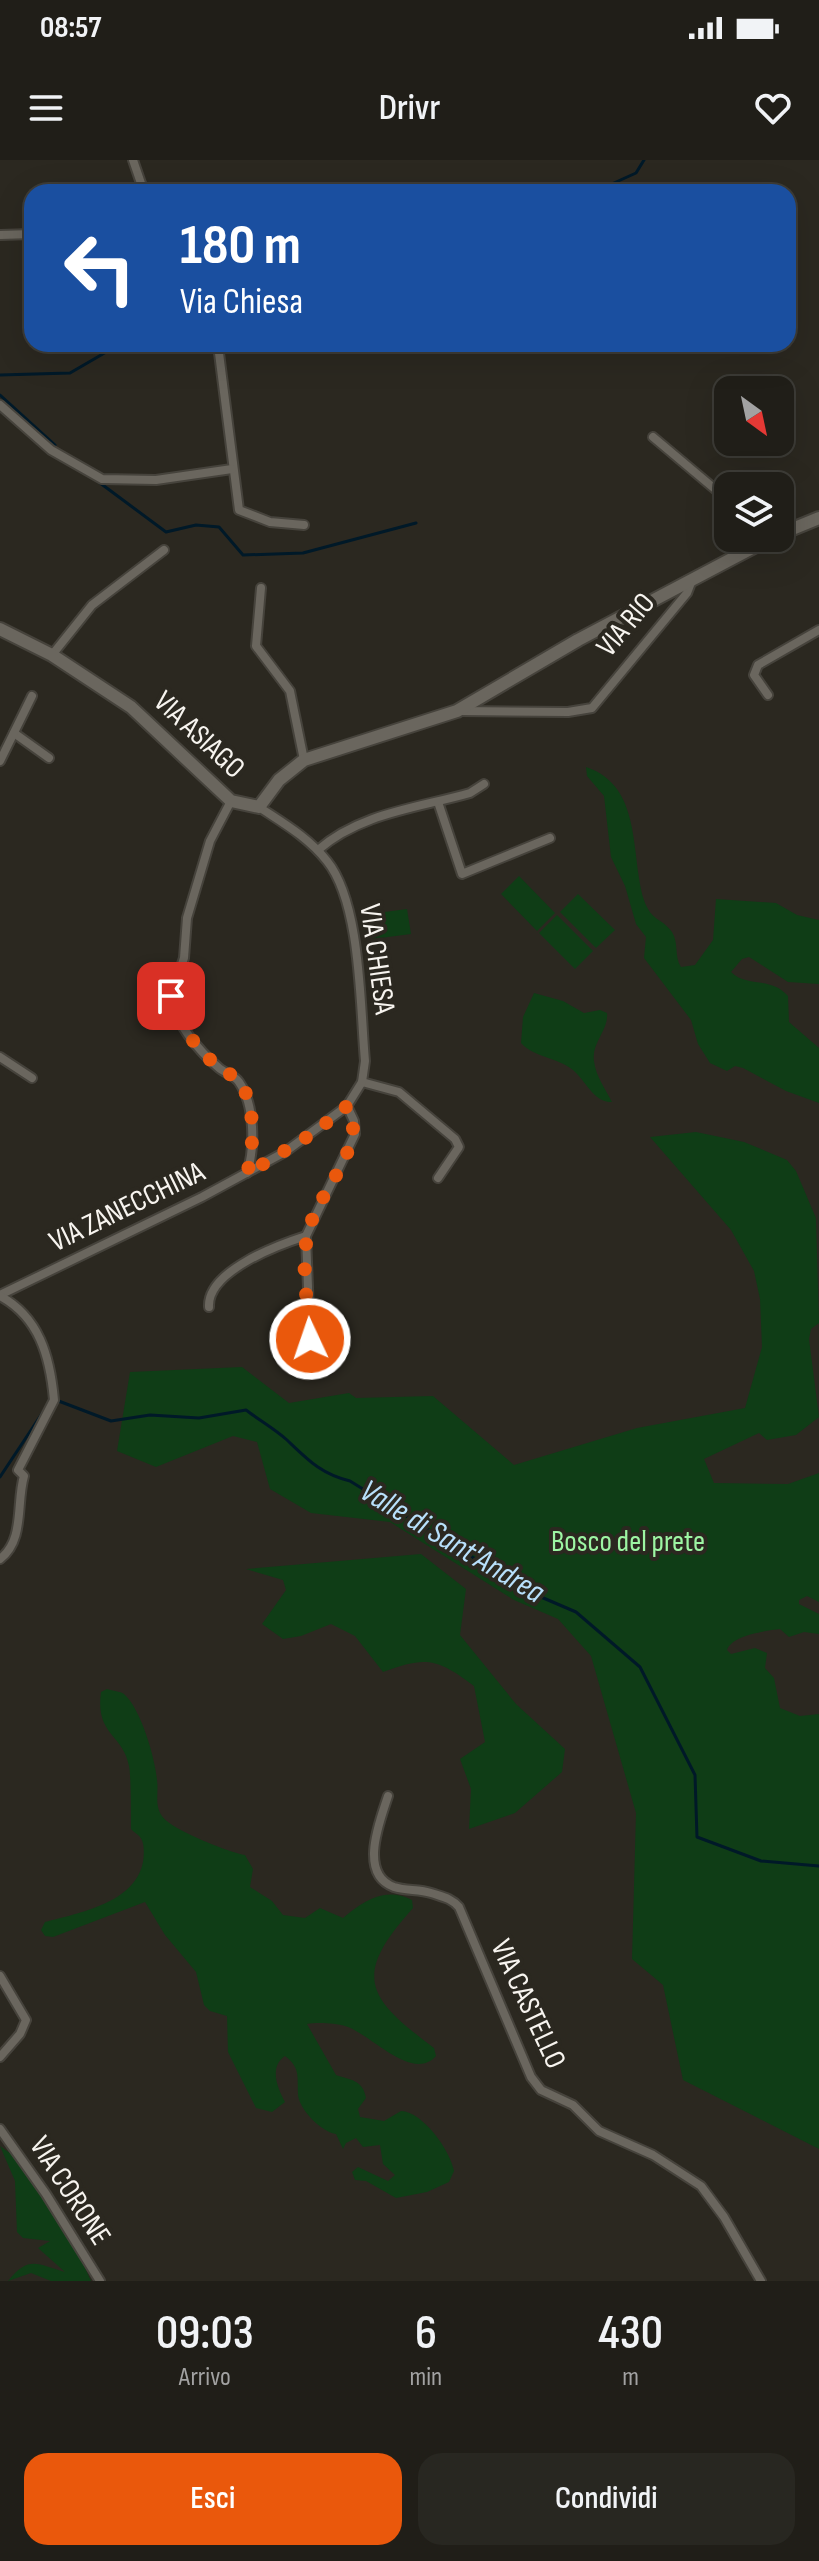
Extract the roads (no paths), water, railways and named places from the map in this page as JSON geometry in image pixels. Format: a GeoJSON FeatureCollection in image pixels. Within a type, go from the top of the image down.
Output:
{"type":"FeatureCollection","features":[{"type":"Feature","properties":{"kind":"street"},"geometry":{"type":"LineString","coordinates":[[133,160],[141,184]]}},
{"type":"Feature","properties":{"kind":"street"},"geometry":{"type":"LineString","coordinates":[[0,235],[24,234]]}},
{"type":"Feature","properties":{"kind":"street"},"geometry":{"type":"LineString","coordinates":[[219,353],[237,505],[242,514],[270,522],[304,525]]}},
{"type":"Feature","properties":{"kind":"street"},"geometry":{"type":"LineString","coordinates":[[0,405],[51,450],[102,479],[156,480],[232,469]]}},
{"type":"Feature","properties":{"kind":"street"},"geometry":{"type":"LineString","coordinates":[[653,437],[714,488]]}},
{"type":"Feature","properties":{"kind":"street"},"geometry":{"type":"LineString","coordinates":[[794,528],[819,518]]}},
{"type":"Feature","properties":{"kind":"street"},"geometry":{"type":"LineString","coordinates":[[52,655],[92,605],[164,550]]}},
{"type":"Feature","properties":{"kind":"street","name":"VIA RIO"},"geometry":{"type":"LineString","coordinates":[[578,640],[743,552]]}},
{"type":"Feature","properties":{"kind":"street","name":"VIA RIO"},"geometry":{"type":"LineString","coordinates":[[597,704],[617,675],[687,593],[692,579]]}},
{"type":"Feature","properties":{"kind":"street"},"geometry":{"type":"LineString","coordinates":[[261,588],[256,646],[290,691],[304,760]]}},
{"type":"Feature","properties":{"kind":"street","name":"VIA ASIAGO"},"geometry":{"type":"LineString","coordinates":[[0,629],[52,655],[131,707],[231,801],[259,807],[279,780],[304,760],[457,711],[578,640]]}},
{"type":"Feature","properties":{"kind":"street"},"geometry":{"type":"LineString","coordinates":[[768,695],[754,675],[758,665],[819,630]]}},
{"type":"Feature","properties":{"kind":"street"},"geometry":{"type":"LineString","coordinates":[[0,761],[32,696]]}},
{"type":"Feature","properties":{"kind":"street","name":"VIA ASIAGO"},"geometry":{"type":"LineString","coordinates":[[457,711],[582,712],[597,704]]}},
{"type":"Feature","properties":{"kind":"street"},"geometry":{"type":"LineString","coordinates":[[14,733],[49,758]]}},
{"type":"Feature","properties":{"kind":"street"},"geometry":{"type":"LineString","coordinates":[[318,850],[343,832],[370,820],[470,793],[484,784]]}},
{"type":"Feature","properties":{"kind":"street","name":"VIA ZANECCHINA"},"geometry":{"type":"LineString","coordinates":[[0,1296],[247,1174],[252,1156],[249,1103],[238,1079],[213,1062],[184,1028],[171,996],[184,958],[187,918],[210,841],[231,801]]}},
{"type":"Feature","properties":{"kind":"street"},"geometry":{"type":"LineString","coordinates":[[438,802],[462,874],[524,852],[550,838]]}},
{"type":"Feature","properties":{"kind":"street","name":"VIA CHIESA"},"geometry":{"type":"LineString","coordinates":[[259,807],[302,835],[318,850],[342,884],[351,927],[365,1061],[362,1082]]}},
{"type":"Feature","properties":{"kind":"street"},"geometry":{"type":"LineString","coordinates":[[0,1057],[32,1078]]}},
{"type":"Feature","properties":{"kind":"street"},"geometry":{"type":"LineString","coordinates":[[247,1174],[315,1132],[347,1106],[362,1082],[399,1092],[455,1139],[459,1147],[457,1154],[438,1178]]}},
{"type":"Feature","properties":{"kind":"street"},"geometry":{"type":"LineString","coordinates":[[310,1339],[306,1236],[355,1134],[354,1121],[347,1106]]}},
{"type":"Feature","properties":{"kind":"street"},"geometry":{"type":"LineString","coordinates":[[209,1307],[208,1295],[213,1287],[236,1268],[279,1245],[306,1236]]}},
{"type":"Feature","properties":{"kind":"street"},"geometry":{"type":"LineString","coordinates":[[0,1296],[20,1307],[35,1324],[54,1400],[18,1470],[24,1476],[15,1538],[10,1552],[0,1559]]}},
{"type":"Feature","properties":{"kind":"street","name":"VIA CASTELLO"},"geometry":{"type":"LineString","coordinates":[[388,1796],[373,1852],[375,1868],[383,1881],[395,1887],[452,1900],[459,1907],[531,2077],[541,2090],[573,2105],[599,2131],[653,2155],[701,2186],[724,2217],[761,2281]]}},
{"type":"Feature","properties":{"kind":"street"},"geometry":{"type":"LineString","coordinates":[[0,1976],[26,2020],[20,2034],[0,2057]]}},
{"type":"Feature","properties":{"kind":"street","name":"VIA CORONE"},"geometry":{"type":"LineString","coordinates":[[0,2129],[46,2194],[100,2281]]}},
{"type":"Feature","properties":{"kind":"waterway"},"geometry":{"type":"LineString","coordinates":[[612,184],[636,173],[644,160]]}},
{"type":"Feature","properties":{"kind":"waterway"},"geometry":{"type":"LineString","coordinates":[[0,375],[70,373],[106,352]]}},
{"type":"Feature","properties":{"kind":"waterway"},"geometry":{"type":"LineString","coordinates":[[0,395],[55,445]]}},
{"type":"Feature","properties":{"kind":"waterway"},"geometry":{"type":"LineString","coordinates":[[96,480],[166,532],[196,525],[219,527],[243,555],[303,553],[416,523]]}},
{"type":"Feature","properties":{"kind":"waterway","name":"Valle di Sant'Andrea"},"geometry":{"type":"LineString","coordinates":[[56,1400],[111,1421],[150,1415],[199,1418],[246,1410],[323,1470],[350,1481],[527,1591],[576,1612],[640,1667],[695,1775],[697,1837],[761,1861],[819,1866]]}},
{"type":"Feature","properties":{"kind":"waterway","name":"Valle di Sant'Andrea"},"geometry":{"type":"LineString","coordinates":[[0,1477],[49,1403]]}},
{"type":"Feature","properties":{"kind":"park label","name":"Bosco del prete"},"geometry":{"type":"Point","coordinates":[628,1542]}}]}
